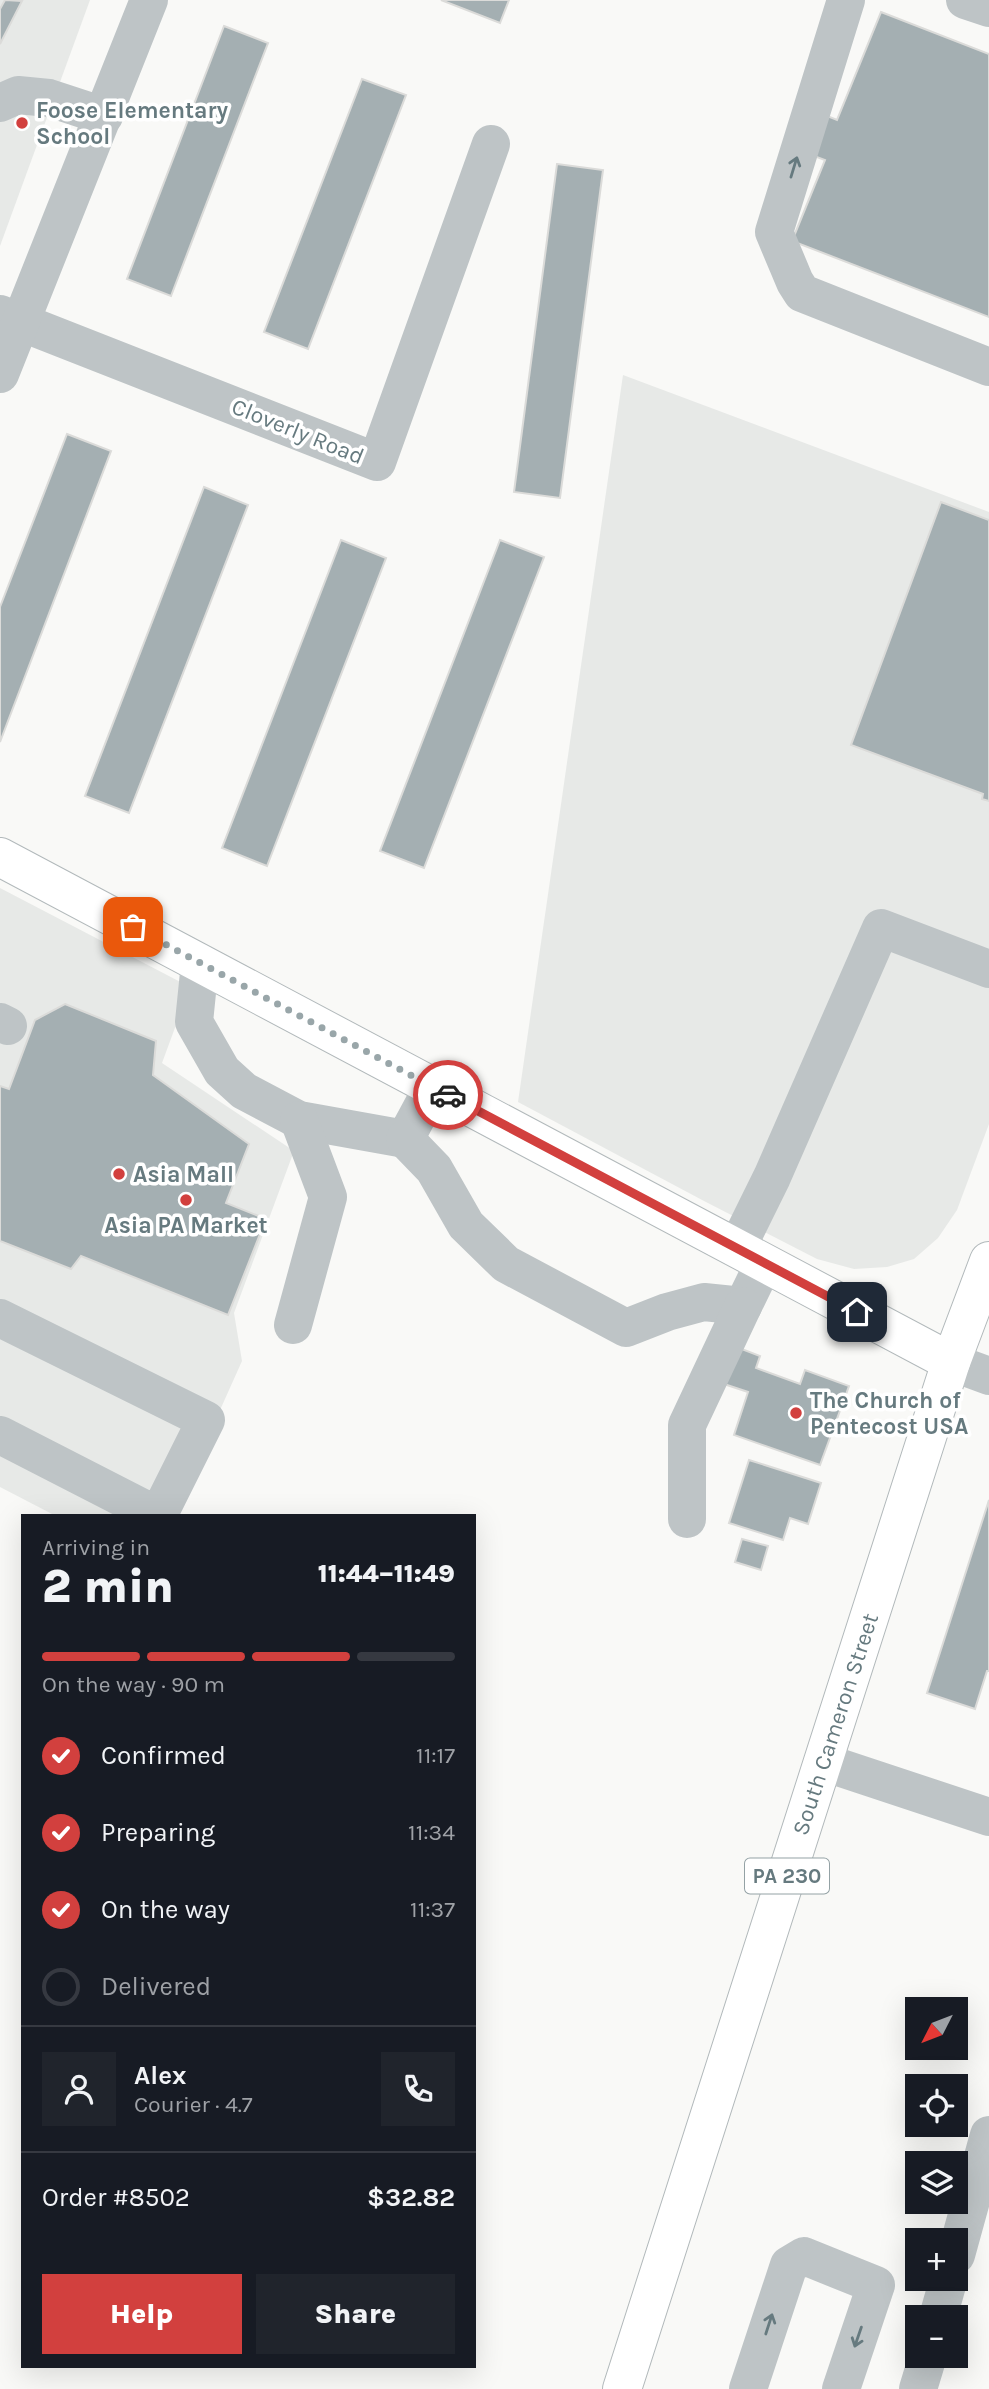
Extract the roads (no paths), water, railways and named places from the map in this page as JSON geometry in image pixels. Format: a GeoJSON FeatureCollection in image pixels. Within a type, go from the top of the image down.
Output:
{"type":"FeatureCollection","features":[{"type":"Feature","properties":{"kind":"main road"},"geometry":{"type":"LineString","coordinates":[[0,856],[951,1363]]}},
{"type":"Feature","properties":{"kind":"main road","name":"South Cameron Street"},"geometry":{"type":"LineString","coordinates":[[622,2389],[951,1363],[989,1261]]}},
{"type":"Feature","properties":{"kind":"street"},"geometry":{"type":"LineString","coordinates":[[0,374],[11,318],[104,116],[149,0]]}},
{"type":"Feature","properties":{"kind":"street"},"geometry":{"type":"LineString","coordinates":[[846,0],[774,232],[802,293],[989,367]]}},
{"type":"Feature","properties":{"kind":"street"},"geometry":{"type":"LineString","coordinates":[[965,0],[989,8]]}},
{"type":"Feature","properties":{"kind":"street"},"geometry":{"type":"LineString","coordinates":[[0,103],[18,95],[49,98],[104,116]]}},
{"type":"Feature","properties":{"kind":"street","name":"Cloverly Road"},"geometry":{"type":"LineString","coordinates":[[11,318],[377,463],[491,144]]}},
{"type":"Feature","properties":{"kind":"street"},"geometry":{"type":"LineString","coordinates":[[687,1519],[687,1425],[743,1306],[750,1255],[772,1177],[881,928],[989,969]]}},
{"type":"Feature","properties":{"kind":"street"},"geometry":{"type":"LineString","coordinates":[[200,963],[194,1021],[222,1071],[244,1091],[299,1120],[405,1139],[435,1169],[467,1225],[506,1264],[626,1328],[667,1312],[704,1302],[743,1306]]}},
{"type":"Feature","properties":{"kind":"street"},"geometry":{"type":"LineString","coordinates":[[405,1139],[433,1087]]}},
{"type":"Feature","properties":{"kind":"street"},"geometry":{"type":"LineString","coordinates":[[293,1325],[328,1197],[299,1120]]}},
{"type":"Feature","properties":{"kind":"street"},"geometry":{"type":"LineString","coordinates":[[0,1318],[206,1420],[159,1514]]}},
{"type":"Feature","properties":{"kind":"street"},"geometry":{"type":"LineString","coordinates":[[951,1363],[989,1376]]}},
{"type":"Feature","properties":{"kind":"street"},"geometry":{"type":"LineString","coordinates":[[0,1435],[154,1514]]}},
{"type":"Feature","properties":{"kind":"street"},"geometry":{"type":"LineString","coordinates":[[823,1762],[989,1817]]}},
{"type":"Feature","properties":{"kind":"street"},"geometry":{"type":"LineString","coordinates":[[963,2228],[989,2135]]}},
{"type":"Feature","properties":{"kind":"street"},"geometry":{"type":"LineString","coordinates":[[748,2389],[789,2265],[803,2256],[876,2285],[841,2389]]}},
{"type":"Feature","properties":{"kind":"street"},"geometry":{"type":"LineString","coordinates":[[918,2389],[924,2368]]}},
{"type":"Feature","properties":{"kind":"place","name":"Foose Elementary School"},"geometry":{"type":"Point","coordinates":[22,123]}},
{"type":"Feature","properties":{"kind":"place","name":"Asia Mall"},"geometry":{"type":"Point","coordinates":[119,1174]}},
{"type":"Feature","properties":{"kind":"place","name":"Asia PA Market"},"geometry":{"type":"Point","coordinates":[186,1200]}},
{"type":"Feature","properties":{"kind":"place","name":"The Church of Pentecost USA"},"geometry":{"type":"Point","coordinates":[796,1413]}}]}
